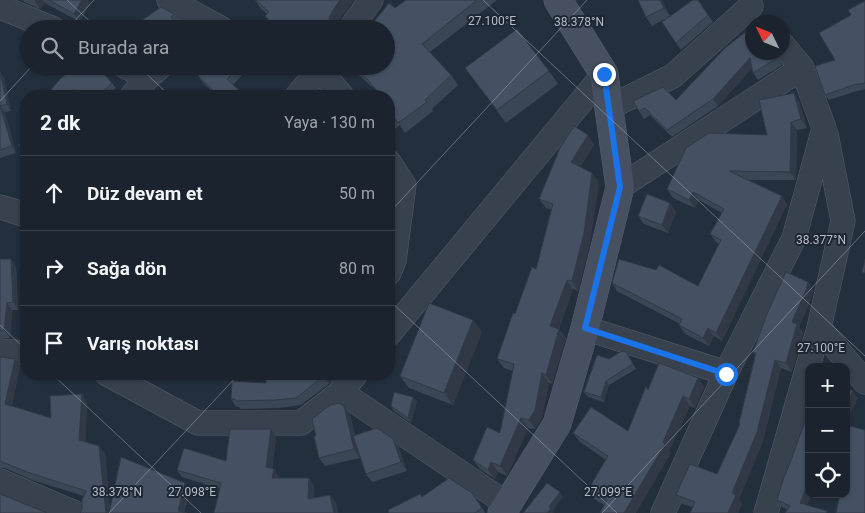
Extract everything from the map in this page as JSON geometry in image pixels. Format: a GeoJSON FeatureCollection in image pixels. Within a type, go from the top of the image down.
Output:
{"type":"FeatureCollection","features":[{"type":"Feature","properties":{"kind":"street"},"geometry":{"type":"LineString","coordinates":[[169,0],[202,20]]}},
{"type":"Feature","properties":{"kind":"street"},"geometry":{"type":"LineString","coordinates":[[357,20],[371,0]]}},
{"type":"Feature","properties":{"kind":"street"},"geometry":{"type":"LineString","coordinates":[[118,380],[198,423],[301,423],[344,383],[505,509],[557,424],[585,328],[620,187],[604,74],[558,0]]}},
{"type":"Feature","properties":{"kind":"street"},"geometry":{"type":"LineString","coordinates":[[0,7],[32,20]]}},
{"type":"Feature","properties":{"kind":"street"},"geometry":{"type":"LineString","coordinates":[[610,106],[673,76],[754,10]]}},
{"type":"Feature","properties":{"kind":"street"},"geometry":{"type":"LineString","coordinates":[[766,513],[819,328],[843,221],[824,128],[802,68],[790,54]]}},
{"type":"Feature","properties":{"kind":"street"},"geometry":{"type":"LineString","coordinates":[[620,187],[802,68]]}},
{"type":"Feature","properties":{"kind":"street"},"geometry":{"type":"LineString","coordinates":[[395,327],[604,74]]}},
{"type":"Feature","properties":{"kind":"street"},"geometry":{"type":"LineString","coordinates":[[138,90],[151,75]]}},
{"type":"Feature","properties":{"kind":"street"},"geometry":{"type":"LineString","coordinates":[[301,90],[312,75]]}},
{"type":"Feature","properties":{"kind":"street"},"geometry":{"type":"LineString","coordinates":[[325,75],[337,90]]}},
{"type":"Feature","properties":{"kind":"street"},"geometry":{"type":"LineString","coordinates":[[663,513],[726,374],[794,238],[824,128]]}},
{"type":"Feature","properties":{"kind":"street"},"geometry":{"type":"LineString","coordinates":[[395,171],[404,185],[395,253]]}},
{"type":"Feature","properties":{"kind":"street"},"geometry":{"type":"LineString","coordinates":[[0,207],[20,213]]}},
{"type":"Feature","properties":{"kind":"street"},"geometry":{"type":"LineString","coordinates":[[585,328],[726,374]]}},
{"type":"Feature","properties":{"kind":"street"},"geometry":{"type":"LineString","coordinates":[[819,328],[865,382]]}},
{"type":"Feature","properties":{"kind":"street"},"geometry":{"type":"LineString","coordinates":[[0,351],[20,352]]}},
{"type":"Feature","properties":{"kind":"street"},"geometry":{"type":"LineString","coordinates":[[0,481],[75,513]]}},
{"type":"Feature","properties":{"kind":"building"},"geometry":{"type":"Polygon","coordinates":[[[49,0],[82,0],[74,14],[49,0]]]}},
{"type":"Feature","properties":{"kind":"building"},"geometry":{"type":"Polygon","coordinates":[[[256,0],[340,0],[332,12],[330,20],[269,20],[265,16],[269,12],[256,0]]]}},
{"type":"Feature","properties":{"kind":"building"},"geometry":{"type":"Polygon","coordinates":[[[406,0],[477,0],[422,44],[451,75],[425,100],[427,102],[398,123],[395,119],[395,90],[376,90],[363,75],[395,75],[395,20],[375,20],[389,3],[395,8],[406,0]]]}},
{"type":"Feature","properties":{"kind":"building"},"geometry":{"type":"Polygon","coordinates":[[[638,0],[660,0],[664,8],[646,17],[638,0]]]}},
{"type":"Feature","properties":{"kind":"building"},"geometry":{"type":"Polygon","coordinates":[[[693,0],[698,0],[708,15],[676,43],[662,22],[693,0]]]}},
{"type":"Feature","properties":{"kind":"building"},"geometry":{"type":"Polygon","coordinates":[[[865,1],[865,83],[853,85],[825,95],[815,66],[835,60],[819,33],[851,15],[848,10],[865,1]]]}},
{"type":"Feature","properties":{"kind":"building"},"geometry":{"type":"Polygon","coordinates":[[[161,7],[174,14],[171,17],[173,20],[142,20],[161,7]]]}},
{"type":"Feature","properties":{"kind":"building"},"geometry":{"type":"Polygon","coordinates":[[[517,29],[549,71],[497,110],[465,68],[517,29]]]}},
{"type":"Feature","properties":{"kind":"building"},"geometry":{"type":"Polygon","coordinates":[[[745,32],[745,60],[748,60],[713,99],[667,130],[645,108],[639,111],[633,101],[663,87],[676,100],[725,48],[745,32]]]}},
{"type":"Feature","properties":{"kind":"building"},"geometry":{"type":"Polygon","coordinates":[[[750,60],[774,60],[753,73],[750,60]]]}},
{"type":"Feature","properties":{"kind":"building"},"geometry":{"type":"Polygon","coordinates":[[[0,72],[7,104],[0,106],[0,72]]]}},
{"type":"Feature","properties":{"kind":"building"},"geometry":{"type":"Polygon","coordinates":[[[65,75],[105,75],[112,83],[104,90],[51,90],[65,75]]]}},
{"type":"Feature","properties":{"kind":"building"},"geometry":{"type":"Polygon","coordinates":[[[231,75],[227,79],[239,90],[213,90],[198,76],[231,75]]]}},
{"type":"Feature","properties":{"kind":"building"},"geometry":{"type":"Polygon","coordinates":[[[794,93],[801,119],[791,122],[790,172],[729,171],[782,196],[716,333],[708,328],[703,338],[679,325],[682,319],[612,283],[619,259],[656,270],[659,265],[698,286],[721,240],[710,234],[724,209],[693,192],[689,200],[667,189],[686,148],[709,133],[767,135],[759,100],[794,93]]]}},
{"type":"Feature","properties":{"kind":"building"},"geometry":{"type":"Polygon","coordinates":[[[0,106],[12,146],[0,150],[0,106]]]}},
{"type":"Feature","properties":{"kind":"building"},"geometry":{"type":"Polygon","coordinates":[[[574,126],[588,135],[571,162],[592,173],[584,233],[572,281],[567,280],[550,326],[559,329],[546,375],[542,373],[535,410],[529,420],[521,418],[500,466],[491,462],[488,470],[473,460],[487,427],[500,433],[514,364],[497,359],[532,267],[536,269],[553,204],[539,199],[560,148],[574,126]]]}},
{"type":"Feature","properties":{"kind":"building"},"geometry":{"type":"Polygon","coordinates":[[[647,194],[670,203],[662,225],[638,216],[647,194]]]}},
{"type":"Feature","properties":{"kind":"building"},"geometry":{"type":"Polygon","coordinates":[[[0,259],[11,259],[13,302],[7,303],[4,330],[0,330],[0,259]]]}},
{"type":"Feature","properties":{"kind":"building"},"geometry":{"type":"Polygon","coordinates":[[[865,259],[865,273],[862,272],[865,259]]]}},
{"type":"Feature","properties":{"kind":"building"},"geometry":{"type":"Polygon","coordinates":[[[786,272],[808,282],[792,322],[797,324],[786,363],[775,360],[757,432],[732,493],[736,495],[728,513],[690,513],[695,502],[676,495],[690,464],[717,474],[740,424],[756,353],[753,352],[767,314],[786,272]]]}},
{"type":"Feature","properties":{"kind":"building"},"geometry":{"type":"Polygon","coordinates":[[[429,303],[473,320],[444,393],[400,376],[429,303]]]}},
{"type":"Feature","properties":{"kind":"building"},"geometry":{"type":"Polygon","coordinates":[[[622,351],[626,352],[633,364],[606,381],[601,397],[584,392],[597,355],[609,359],[622,351]]]}},
{"type":"Feature","properties":{"kind":"building"},"geometry":{"type":"Polygon","coordinates":[[[0,357],[15,359],[5,404],[51,418],[50,396],[82,394],[79,440],[99,446],[106,513],[80,513],[86,491],[0,461],[0,357]]]}},
{"type":"Feature","properties":{"kind":"building"},"geometry":{"type":"Polygon","coordinates":[[[659,363],[698,378],[689,399],[683,396],[663,442],[665,444],[624,513],[600,513],[607,500],[588,490],[608,456],[573,433],[591,407],[628,431],[646,386],[648,390],[659,363]]]}},
{"type":"Feature","properties":{"kind":"building"},"geometry":{"type":"Polygon","coordinates":[[[266,380],[319,380],[296,398],[235,401],[235,399],[231,399],[232,381],[266,383],[266,380]]]}},
{"type":"Feature","properties":{"kind":"building"},"geometry":{"type":"Polygon","coordinates":[[[394,392],[413,397],[408,418],[391,406],[394,392]]]}},
{"type":"Feature","properties":{"kind":"building"},"geometry":{"type":"Polygon","coordinates":[[[339,403],[344,406],[354,449],[319,458],[312,419],[330,405],[339,403]]]}},
{"type":"Feature","properties":{"kind":"building"},"geometry":{"type":"Polygon","coordinates":[[[805,421],[805,491],[800,503],[827,511],[826,513],[785,513],[790,506],[777,500],[805,421]]]}},
{"type":"Feature","properties":{"kind":"building"},"geometry":{"type":"Polygon","coordinates":[[[850,426],[865,430],[865,513],[836,513],[839,498],[850,498],[850,426]]]}},
{"type":"Feature","properties":{"kind":"building"},"geometry":{"type":"Polygon","coordinates":[[[377,428],[393,439],[401,462],[366,474],[353,436],[377,428]]]}},
{"type":"Feature","properties":{"kind":"building"},"geometry":{"type":"Polygon","coordinates":[[[230,429],[271,429],[266,467],[274,469],[272,478],[309,478],[308,499],[330,495],[334,513],[214,513],[221,483],[177,470],[184,448],[226,461],[230,429]]]}},
{"type":"Feature","properties":{"kind":"building"},"geometry":{"type":"Polygon","coordinates":[[[121,457],[185,483],[178,511],[187,513],[109,513],[121,457]]]}},
{"type":"Feature","properties":{"kind":"building"},"geometry":{"type":"Polygon","coordinates":[[[449,478],[472,493],[482,508],[475,513],[389,513],[388,510],[420,494],[422,497],[449,478]]]}},
{"type":"Feature","properties":{"kind":"building"},"geometry":{"type":"Polygon","coordinates":[[[547,483],[560,492],[547,513],[523,513],[547,483]]]}},
{"type":"Feature","properties":{"kind":"building"},"geometry":{"type":"Polygon","coordinates":[[[0,494],[47,513],[0,513],[0,494]]]}},
{"type":"Feature","properties":{"kind":"route"},"geometry":{"type":"LineString","coordinates":[[604,74],[620,187],[585,328],[726,374]]}}]}
